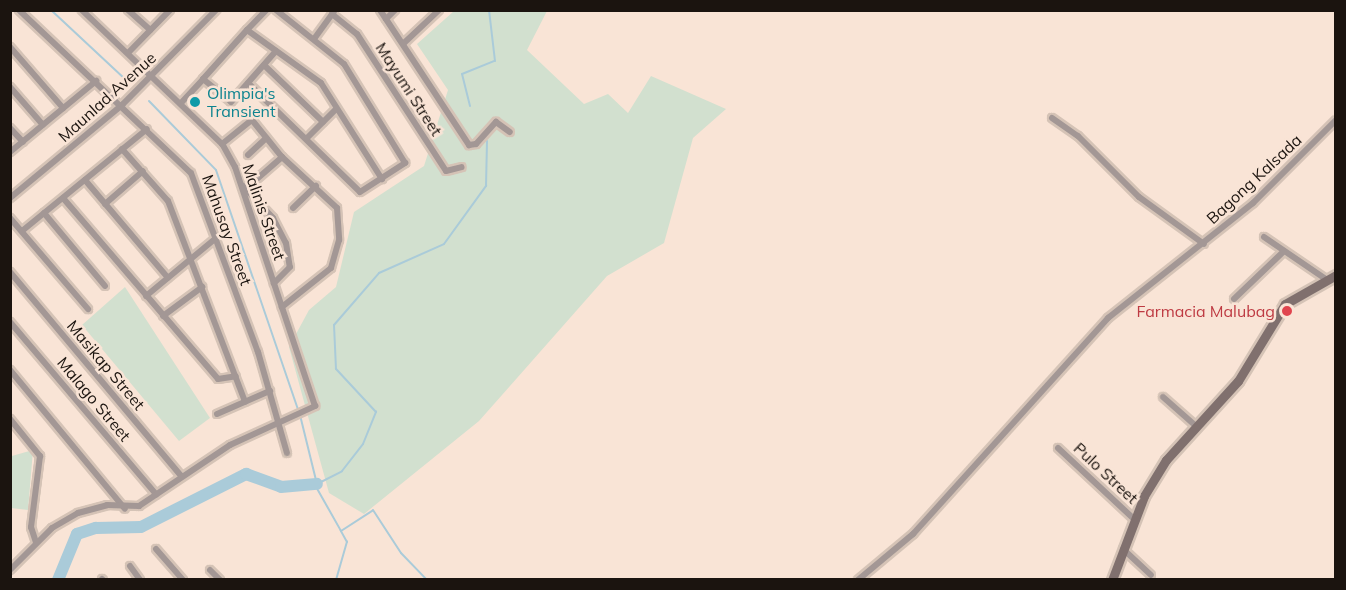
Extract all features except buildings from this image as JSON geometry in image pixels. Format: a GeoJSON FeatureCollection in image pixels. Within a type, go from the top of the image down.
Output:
{"type":"FeatureCollection","features":[{"type":"Feature","properties":{"kind":"main road"},"geometry":{"type":"LineString","coordinates":[[1112,579],[1134,519],[1156,475],[1248,368],[1286,304],[1331,278]]}},
{"type":"Feature","properties":{"kind":"street","name":"Mahusay Street"},"geometry":{"type":"LineString","coordinates":[[19,10],[123,105],[191,173],[270,391],[287,453]]}},
{"type":"Feature","properties":{"kind":"street","name":"Malinis Street"},"geometry":{"type":"LineString","coordinates":[[82,10],[222,144],[241,184],[315,406],[278,423]]}},
{"type":"Feature","properties":{"kind":"street"},"geometry":{"type":"LineString","coordinates":[[128,10],[150,30]]}},
{"type":"Feature","properties":{"kind":"street","name":"Maunlad Avenue"},"geometry":{"type":"LineString","coordinates":[[10,198],[123,105],[216,10]]}},
{"type":"Feature","properties":{"kind":"street"},"geometry":{"type":"LineString","coordinates":[[181,103],[266,10]]}},
{"type":"Feature","properties":{"kind":"street"},"geometry":{"type":"LineString","coordinates":[[248,83],[360,192],[382,179],[405,159],[344,64],[276,10]]}},
{"type":"Feature","properties":{"kind":"street"},"geometry":{"type":"LineString","coordinates":[[380,10],[404,43],[469,145],[476,144],[496,122],[510,132]]}},
{"type":"Feature","properties":{"kind":"street"},"geometry":{"type":"LineString","coordinates":[[386,19],[395,10]]}},
{"type":"Feature","properties":{"kind":"street"},"geometry":{"type":"LineString","coordinates":[[404,43],[439,10]]}},
{"type":"Feature","properties":{"kind":"street"},"geometry":{"type":"LineString","coordinates":[[128,53],[169,11]]}},
{"type":"Feature","properties":{"kind":"street"},"geometry":{"type":"LineString","coordinates":[[314,39],[333,12]]}},
{"type":"Feature","properties":{"kind":"street","name":"Mayumi Street"},"geometry":{"type":"LineString","coordinates":[[333,12],[357,34],[446,171],[462,167]]}},
{"type":"Feature","properties":{"kind":"street"},"geometry":{"type":"LineString","coordinates":[[247,30],[321,83],[382,179]]}},
{"type":"Feature","properties":{"kind":"street"},"geometry":{"type":"LineString","coordinates":[[10,47],[63,108]]}},
{"type":"Feature","properties":{"kind":"street"},"geometry":{"type":"LineString","coordinates":[[203,79],[228,102],[276,51]]}},
{"type":"Feature","properties":{"kind":"street"},"geometry":{"type":"LineString","coordinates":[[264,65],[323,122]]}},
{"type":"Feature","properties":{"kind":"street"},"geometry":{"type":"LineString","coordinates":[[10,152],[96,81]]}},
{"type":"Feature","properties":{"kind":"street"},"geometry":{"type":"LineString","coordinates":[[10,87],[44,125]]}},
{"type":"Feature","properties":{"kind":"street"},"geometry":{"type":"LineString","coordinates":[[307,138],[336,109]]}},
{"type":"Feature","properties":{"kind":"street"},"geometry":{"type":"LineString","coordinates":[[1052,118],[1078,136],[1139,197],[1204,244]]}},
{"type":"Feature","properties":{"kind":"street"},"geometry":{"type":"LineString","coordinates":[[222,144],[249,120],[282,157],[316,186],[337,208],[339,240],[334,262],[282,307]]}},
{"type":"Feature","properties":{"kind":"street","name":"Bagong Kalsada"},"geometry":{"type":"LineString","coordinates":[[858,579],[913,534],[1108,318],[1204,244],[1335,120]]}},
{"type":"Feature","properties":{"kind":"street"},"geometry":{"type":"LineString","coordinates":[[10,128],[23,142]]}},
{"type":"Feature","properties":{"kind":"street"},"geometry":{"type":"LineString","coordinates":[[22,231],[147,129]]}},
{"type":"Feature","properties":{"kind":"street"},"geometry":{"type":"LineString","coordinates":[[248,155],[266,138]]}},
{"type":"Feature","properties":{"kind":"street"},"geometry":{"type":"LineString","coordinates":[[122,150],[168,201],[244,402]]}},
{"type":"Feature","properties":{"kind":"street"},"geometry":{"type":"LineString","coordinates":[[258,178],[282,157]]}},
{"type":"Feature","properties":{"kind":"street"},"geometry":{"type":"LineString","coordinates":[[105,204],[143,171]]}},
{"type":"Feature","properties":{"kind":"street"},"geometry":{"type":"LineString","coordinates":[[85,180],[168,278]]}},
{"type":"Feature","properties":{"kind":"street"},"geometry":{"type":"LineString","coordinates":[[241,184],[273,218],[287,246],[290,267],[274,283]]}},
{"type":"Feature","properties":{"kind":"street"},"geometry":{"type":"LineString","coordinates":[[293,208],[316,186]]}},
{"type":"Feature","properties":{"kind":"street"},"geometry":{"type":"LineString","coordinates":[[63,198],[219,380],[236,376]]}},
{"type":"Feature","properties":{"kind":"street"},"geometry":{"type":"LineString","coordinates":[[44,213],[105,286]]}},
{"type":"Feature","properties":{"kind":"street"},"geometry":{"type":"LineString","coordinates":[[10,218],[88,309]]}},
{"type":"Feature","properties":{"kind":"street"},"geometry":{"type":"LineString","coordinates":[[1264,237],[1331,278]]}},
{"type":"Feature","properties":{"kind":"street"},"geometry":{"type":"LineString","coordinates":[[146,296],[215,239]]}},
{"type":"Feature","properties":{"kind":"street"},"geometry":{"type":"LineString","coordinates":[[1234,299],[1284,251]]}},
{"type":"Feature","properties":{"kind":"street","name":"Masikap Street"},"geometry":{"type":"LineString","coordinates":[[10,272],[181,476]]}},
{"type":"Feature","properties":{"kind":"street"},"geometry":{"type":"LineString","coordinates":[[163,316],[202,287]]}},
{"type":"Feature","properties":{"kind":"street","name":"Malago Street"},"geometry":{"type":"LineString","coordinates":[[10,322],[156,494]]}},
{"type":"Feature","properties":{"kind":"street"},"geometry":{"type":"LineString","coordinates":[[10,370],[126,509]]}},
{"type":"Feature","properties":{"kind":"street"},"geometry":{"type":"LineString","coordinates":[[217,414],[270,391]]}},
{"type":"Feature","properties":{"kind":"street"},"geometry":{"type":"LineString","coordinates":[[1162,397],[1197,427]]}},
{"type":"Feature","properties":{"kind":"street"},"geometry":{"type":"LineString","coordinates":[[10,419],[40,456],[31,526],[36,542]]}},
{"type":"Feature","properties":{"kind":"street"},"geometry":{"type":"LineString","coordinates":[[10,570],[36,542],[78,513],[107,505],[126,509],[278,423]]}},
{"type":"Feature","properties":{"kind":"street","name":"Pulo Street"},"geometry":{"type":"LineString","coordinates":[[1058,448],[1134,519]]}},
{"type":"Feature","properties":{"kind":"street"},"geometry":{"type":"LineString","coordinates":[[156,549],[183,579]]}},
{"type":"Feature","properties":{"kind":"street"},"geometry":{"type":"LineString","coordinates":[[1123,549],[1151,575]]}},
{"type":"Feature","properties":{"kind":"street"},"geometry":{"type":"LineString","coordinates":[[130,566],[140,579]]}},
{"type":"Feature","properties":{"kind":"street"},"geometry":{"type":"LineString","coordinates":[[210,570],[220,579]]}},
{"type":"Feature","properties":{"kind":"green space"},"geometry":{"type":"Polygon","coordinates":[[[454,11],[547,11],[527,50],[584,104],[608,94],[628,113],[651,76],[726,109],[693,138],[664,243],[607,276],[479,421],[364,514],[329,493],[289,347],[309,310],[336,287],[354,212],[424,166],[448,90],[417,44],[454,11]]]}},
{"type":"Feature","properties":{"kind":"green space"},"geometry":{"type":"Polygon","coordinates":[[[125,287],[210,418],[179,441],[82,325],[125,287]]]}},
{"type":"Feature","properties":{"kind":"green space"},"geometry":{"type":"Polygon","coordinates":[[[33,450],[28,510],[11,508],[12,456],[33,450]]]}},
{"type":"Feature","properties":{"kind":"waterway"},"geometry":{"type":"LineString","coordinates":[[51,10],[124,78]]}},
{"type":"Feature","properties":{"kind":"waterway"},"geometry":{"type":"LineString","coordinates":[[470,106],[462,74],[495,61],[489,10]]}},
{"type":"Feature","properties":{"kind":"waterway"},"geometry":{"type":"LineString","coordinates":[[149,101],[216,170],[300,415],[317,484],[342,471],[363,444],[376,412],[336,369],[334,325],[379,273],[444,244],[486,186],[487,141]]}},
{"type":"Feature","properties":{"kind":"waterway"},"geometry":{"type":"LineString","coordinates":[[58,580],[77,534],[96,528],[141,527],[246,474],[281,487],[317,484]]}},
{"type":"Feature","properties":{"kind":"waterway"},"geometry":{"type":"LineString","coordinates":[[315,485],[341,531],[373,510],[401,553],[427,580]]}},
{"type":"Feature","properties":{"kind":"waterway"},"geometry":{"type":"LineString","coordinates":[[336,580],[347,542],[341,531]]}},
{"type":"Feature","properties":{"kind":"place","name":"Olimpia's Transient"},"geometry":{"type":"Point","coordinates":[195,102]}},
{"type":"Feature","properties":{"kind":"place","name":"Farmacia Malubag"},"geometry":{"type":"Point","coordinates":[1287,311]}}]}
